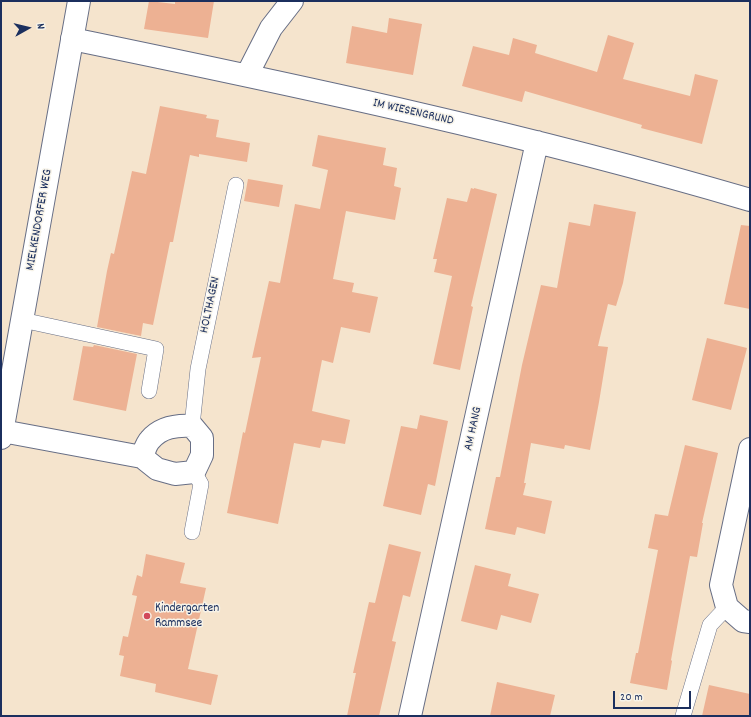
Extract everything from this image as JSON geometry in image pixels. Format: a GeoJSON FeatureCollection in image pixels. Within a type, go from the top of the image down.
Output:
{"type":"FeatureCollection","features":[{"type":"Feature","properties":{"kind":"street","name":"MIELKENDORFER WEG"},"geometry":{"type":"LineString","coordinates":[[2,435],[79,1]]}},
{"type":"Feature","properties":{"kind":"street"},"geometry":{"type":"LineString","coordinates":[[246,75],[271,28],[292,1]]}},
{"type":"Feature","properties":{"kind":"street","name":"IM WIESENGRUND"},"geometry":{"type":"LineString","coordinates":[[72,38],[246,75],[537,142],[750,200]]}},
{"type":"Feature","properties":{"kind":"street","name":"AM HANG"},"geometry":{"type":"LineString","coordinates":[[410,716],[537,142]]}},
{"type":"Feature","properties":{"kind":"street"},"geometry":{"type":"LineString","coordinates":[[2,435],[142,457],[156,469],[175,474],[194,472],[202,455],[202,438],[192,426],[180,425],[163,429],[149,441],[142,457]]}},
{"type":"Feature","properties":{"kind":"street"},"geometry":{"type":"LineString","coordinates":[[750,449],[721,585],[727,607],[743,621],[750,622]]}},
{"type":"Feature","properties":{"kind":"lane","name":"HOLTHAGEN"},"geometry":{"type":"LineString","coordinates":[[192,426],[198,369],[236,185]]}},
{"type":"Feature","properties":{"kind":"lane"},"geometry":{"type":"LineString","coordinates":[[22,320],[156,349],[150,391]]}},
{"type":"Feature","properties":{"kind":"lane"},"geometry":{"type":"LineString","coordinates":[[192,532],[201,484],[194,472]]}},
{"type":"Feature","properties":{"kind":"lane"},"geometry":{"type":"LineString","coordinates":[[683,716],[710,625],[727,607]]}},
{"type":"Feature","properties":{"kind":"building"},"geometry":{"type":"Polygon","coordinates":[[[149,1],[175,4],[175,1],[214,1],[208,38],[144,29],[149,1]]]}},
{"type":"Feature","properties":{"kind":"building"},"geometry":{"type":"Polygon","coordinates":[[[389,18],[422,24],[413,75],[346,63],[352,26],[387,33],[389,18]]]}},
{"type":"Feature","properties":{"kind":"building"},"geometry":{"type":"Polygon","coordinates":[[[608,35],[634,43],[623,79],[690,96],[695,74],[718,80],[702,144],[641,128],[642,125],[525,91],[522,102],[462,86],[473,46],[509,55],[513,38],[537,45],[535,53],[597,72],[608,35]]]}},
{"type":"Feature","properties":{"kind":"building"},"geometry":{"type":"Polygon","coordinates":[[[160,106],[207,115],[206,118],[219,120],[216,137],[250,143],[247,162],[199,154],[199,157],[190,155],[173,242],[170,242],[153,325],[143,323],[141,336],[97,327],[111,253],[114,254],[132,171],[146,174],[160,106]]]}},
{"type":"Feature","properties":{"kind":"building"},"geometry":{"type":"Polygon","coordinates":[[[318,135],[386,148],[383,165],[397,168],[394,186],[401,188],[395,220],[346,211],[333,279],[354,283],[352,292],[378,297],[370,333],[341,327],[333,363],[322,360],[312,411],[350,420],[345,444],[322,440],[320,448],[294,443],[278,524],[227,513],[243,432],[245,433],[261,357],[252,358],[269,281],[280,283],[295,204],[320,209],[328,170],[312,166],[318,135]]]}},
{"type":"Feature","properties":{"kind":"building"},"geometry":{"type":"Polygon","coordinates":[[[248,179],[283,185],[279,207],[244,201],[248,179]]]}},
{"type":"Feature","properties":{"kind":"building"},"geometry":{"type":"Polygon","coordinates":[[[471,188],[497,194],[471,306],[473,307],[460,370],[433,364],[452,276],[434,272],[437,259],[433,259],[447,198],[467,202],[471,188]]]}},
{"type":"Feature","properties":{"kind":"building"},"geometry":{"type":"Polygon","coordinates":[[[594,204],[636,212],[623,283],[616,306],[608,304],[598,346],[608,347],[590,450],[565,445],[564,449],[531,443],[523,495],[552,501],[545,534],[517,527],[515,535],[485,529],[496,477],[500,477],[522,365],[541,285],[557,288],[569,222],[590,226],[594,204]]]}},
{"type":"Feature","properties":{"kind":"building"},"geometry":{"type":"Polygon","coordinates":[[[741,225],[750,226],[750,309],[724,304],[741,225]]]}},
{"type":"Feature","properties":{"kind":"building"},"geometry":{"type":"Polygon","coordinates":[[[707,338],[747,348],[731,410],[692,400],[707,338]]]}},
{"type":"Feature","properties":{"kind":"building"},"geometry":{"type":"Polygon","coordinates":[[[94,345],[137,354],[126,411],[73,400],[83,346],[93,347],[94,345]]]}},
{"type":"Feature","properties":{"kind":"building"},"geometry":{"type":"Polygon","coordinates":[[[420,415],[448,421],[435,486],[428,484],[421,515],[383,506],[401,426],[417,429],[420,415]]]}},
{"type":"Feature","properties":{"kind":"building"},"geometry":{"type":"Polygon","coordinates":[[[685,445],[718,453],[702,523],[697,557],[690,556],[667,690],[630,683],[636,653],[638,653],[658,550],[648,548],[655,514],[668,516],[685,445]]]}},
{"type":"Feature","properties":{"kind":"building"},"geometry":{"type":"Polygon","coordinates":[[[389,544],[421,552],[410,597],[403,595],[392,641],[396,642],[379,716],[347,716],[356,673],[353,673],[369,602],[375,603],[389,544]]]}},
{"type":"Feature","properties":{"kind":"building"},"geometry":{"type":"Polygon","coordinates":[[[146,554],[185,563],[180,583],[206,588],[188,669],[218,675],[211,705],[155,692],[156,684],[120,676],[124,656],[119,655],[123,636],[128,637],[137,596],[132,595],[137,575],[142,577],[146,554]]]}},
{"type":"Feature","properties":{"kind":"building"},"geometry":{"type":"Polygon","coordinates":[[[475,565],[511,574],[508,586],[539,594],[531,623],[501,615],[497,630],[461,621],[475,565]]]}},
{"type":"Feature","properties":{"kind":"building"},"geometry":{"type":"Polygon","coordinates":[[[497,682],[555,695],[550,716],[490,716],[497,682]]]}},
{"type":"Feature","properties":{"kind":"building"},"geometry":{"type":"Polygon","coordinates":[[[709,685],[750,694],[750,716],[702,716],[709,685]]]}},
{"type":"Feature","properties":{"kind":"place","name":"Kindergarten Rammsee"},"geometry":{"type":"Point","coordinates":[147,616]}}]}
